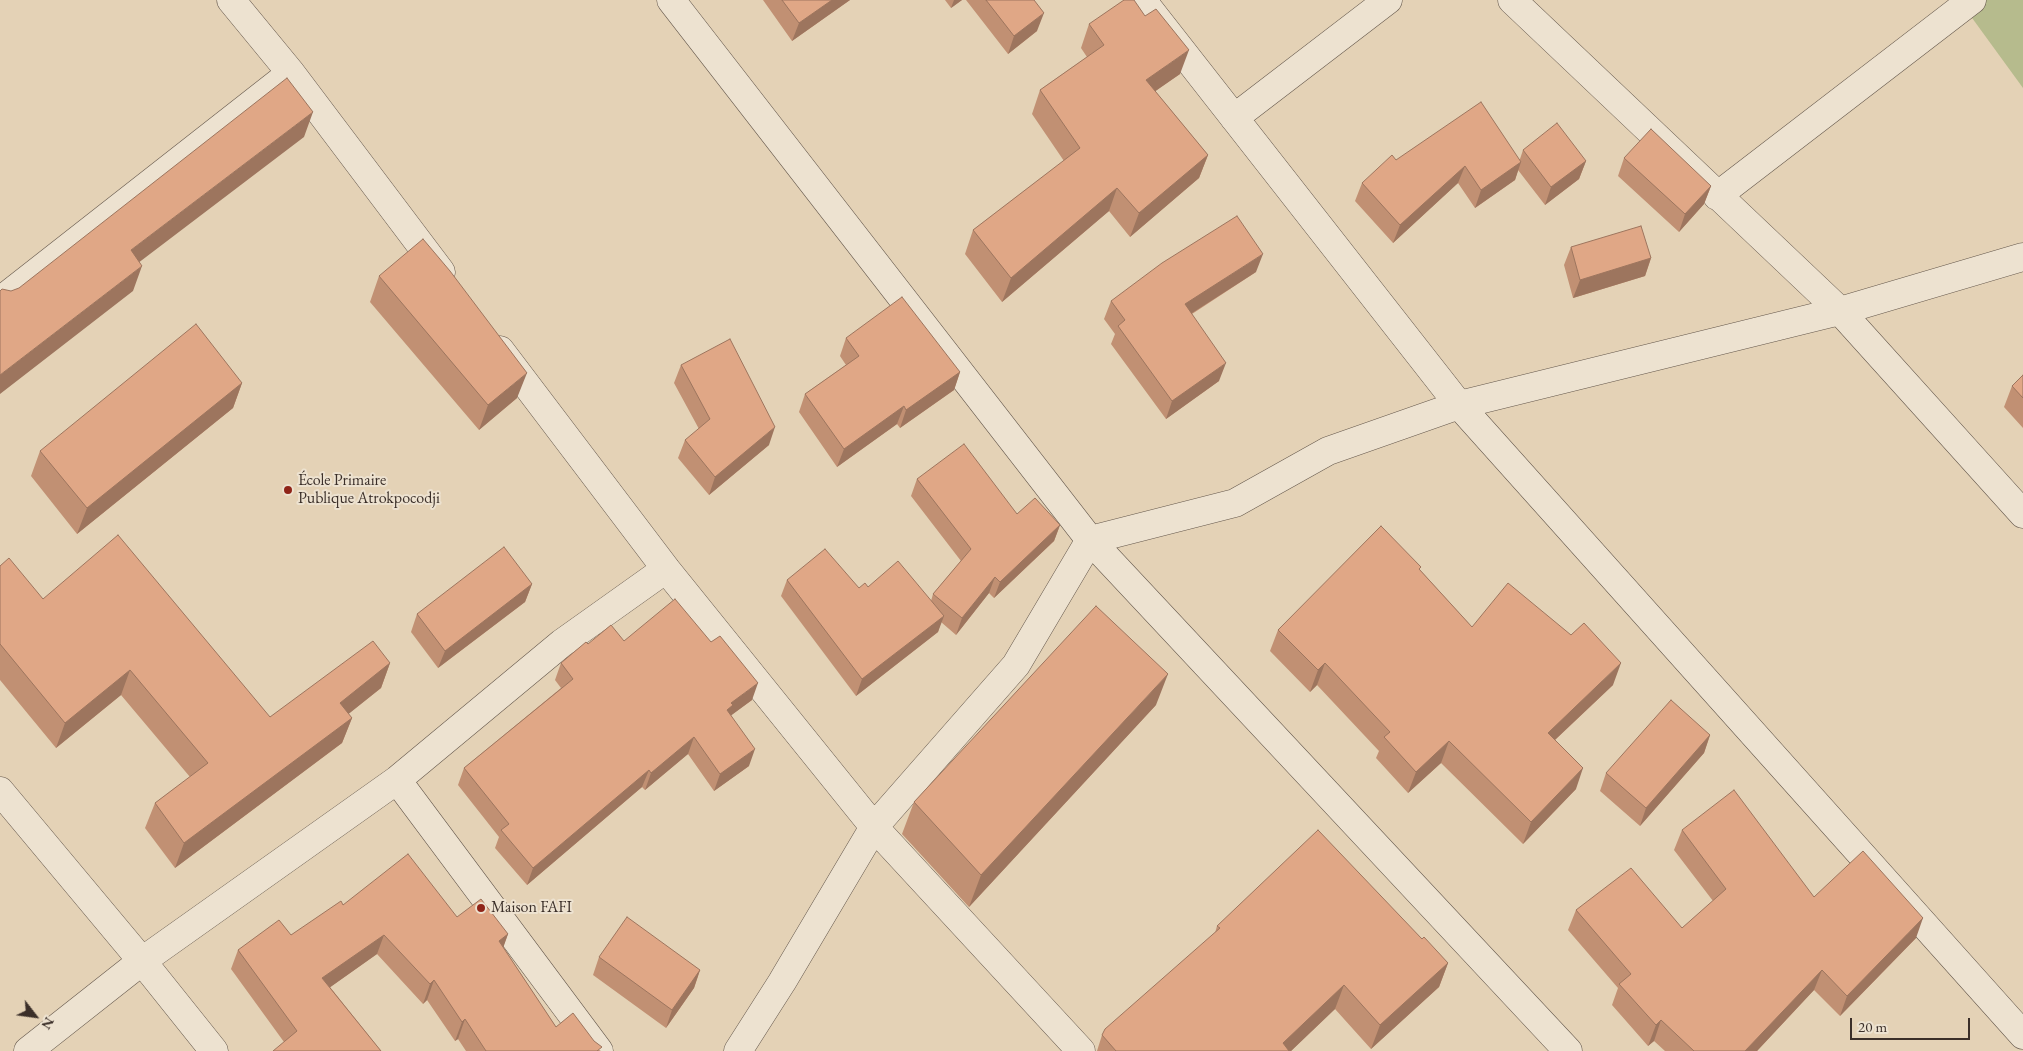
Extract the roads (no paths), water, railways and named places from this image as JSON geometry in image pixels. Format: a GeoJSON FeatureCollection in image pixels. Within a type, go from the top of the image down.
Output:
{"type":"FeatureCollection","features":[{"type":"Feature","properties":{"kind":"street"},"geometry":{"type":"LineString","coordinates":[[231,0],[291,73],[458,293]]}},
{"type":"Feature","properties":{"kind":"street"},"geometry":{"type":"LineString","coordinates":[[672,0],[1090,540],[1568,1051]]}},
{"type":"Feature","properties":{"kind":"street"},"geometry":{"type":"LineString","coordinates":[[1142,0],[1458,405],[2023,1036]]}},
{"type":"Feature","properties":{"kind":"street"},"geometry":{"type":"LineString","coordinates":[[1234,118],[1388,0]]}},
{"type":"Feature","properties":{"kind":"street"},"geometry":{"type":"LineString","coordinates":[[1512,0],[1840,311],[2023,514]]}},
{"type":"Feature","properties":{"kind":"street"},"geometry":{"type":"LineString","coordinates":[[1717,196],[1972,0]]}},
{"type":"Feature","properties":{"kind":"street"},"geometry":{"type":"LineString","coordinates":[[2,294],[291,73]]}},
{"type":"Feature","properties":{"kind":"street"},"geometry":{"type":"LineString","coordinates":[[738,1051],[782,982],[874,828],[1016,665],[1090,540],[1235,503],[1328,450],[1458,405],[1840,311],[2023,257]]}},
{"type":"Feature","properties":{"kind":"street"},"geometry":{"type":"LineString","coordinates":[[487,333],[666,569],[874,828],[1081,1051]]}},
{"type":"Feature","properties":{"kind":"street"},"geometry":{"type":"LineString","coordinates":[[28,1051],[142,961],[396,780],[562,643],[666,569]]}},
{"type":"Feature","properties":{"kind":"street"},"geometry":{"type":"LineString","coordinates":[[396,780],[599,1051]]}},
{"type":"Feature","properties":{"kind":"street"},"geometry":{"type":"LineString","coordinates":[[0,791],[142,961],[214,1051]]}},
{"type":"Feature","properties":{"kind":"place","name":"École Primaire Publique Atrokpocodji"},"geometry":{"type":"Point","coordinates":[288,490]}},
{"type":"Feature","properties":{"kind":"place","name":"Maison FAFI"},"geometry":{"type":"Point","coordinates":[481,908]}}]}
